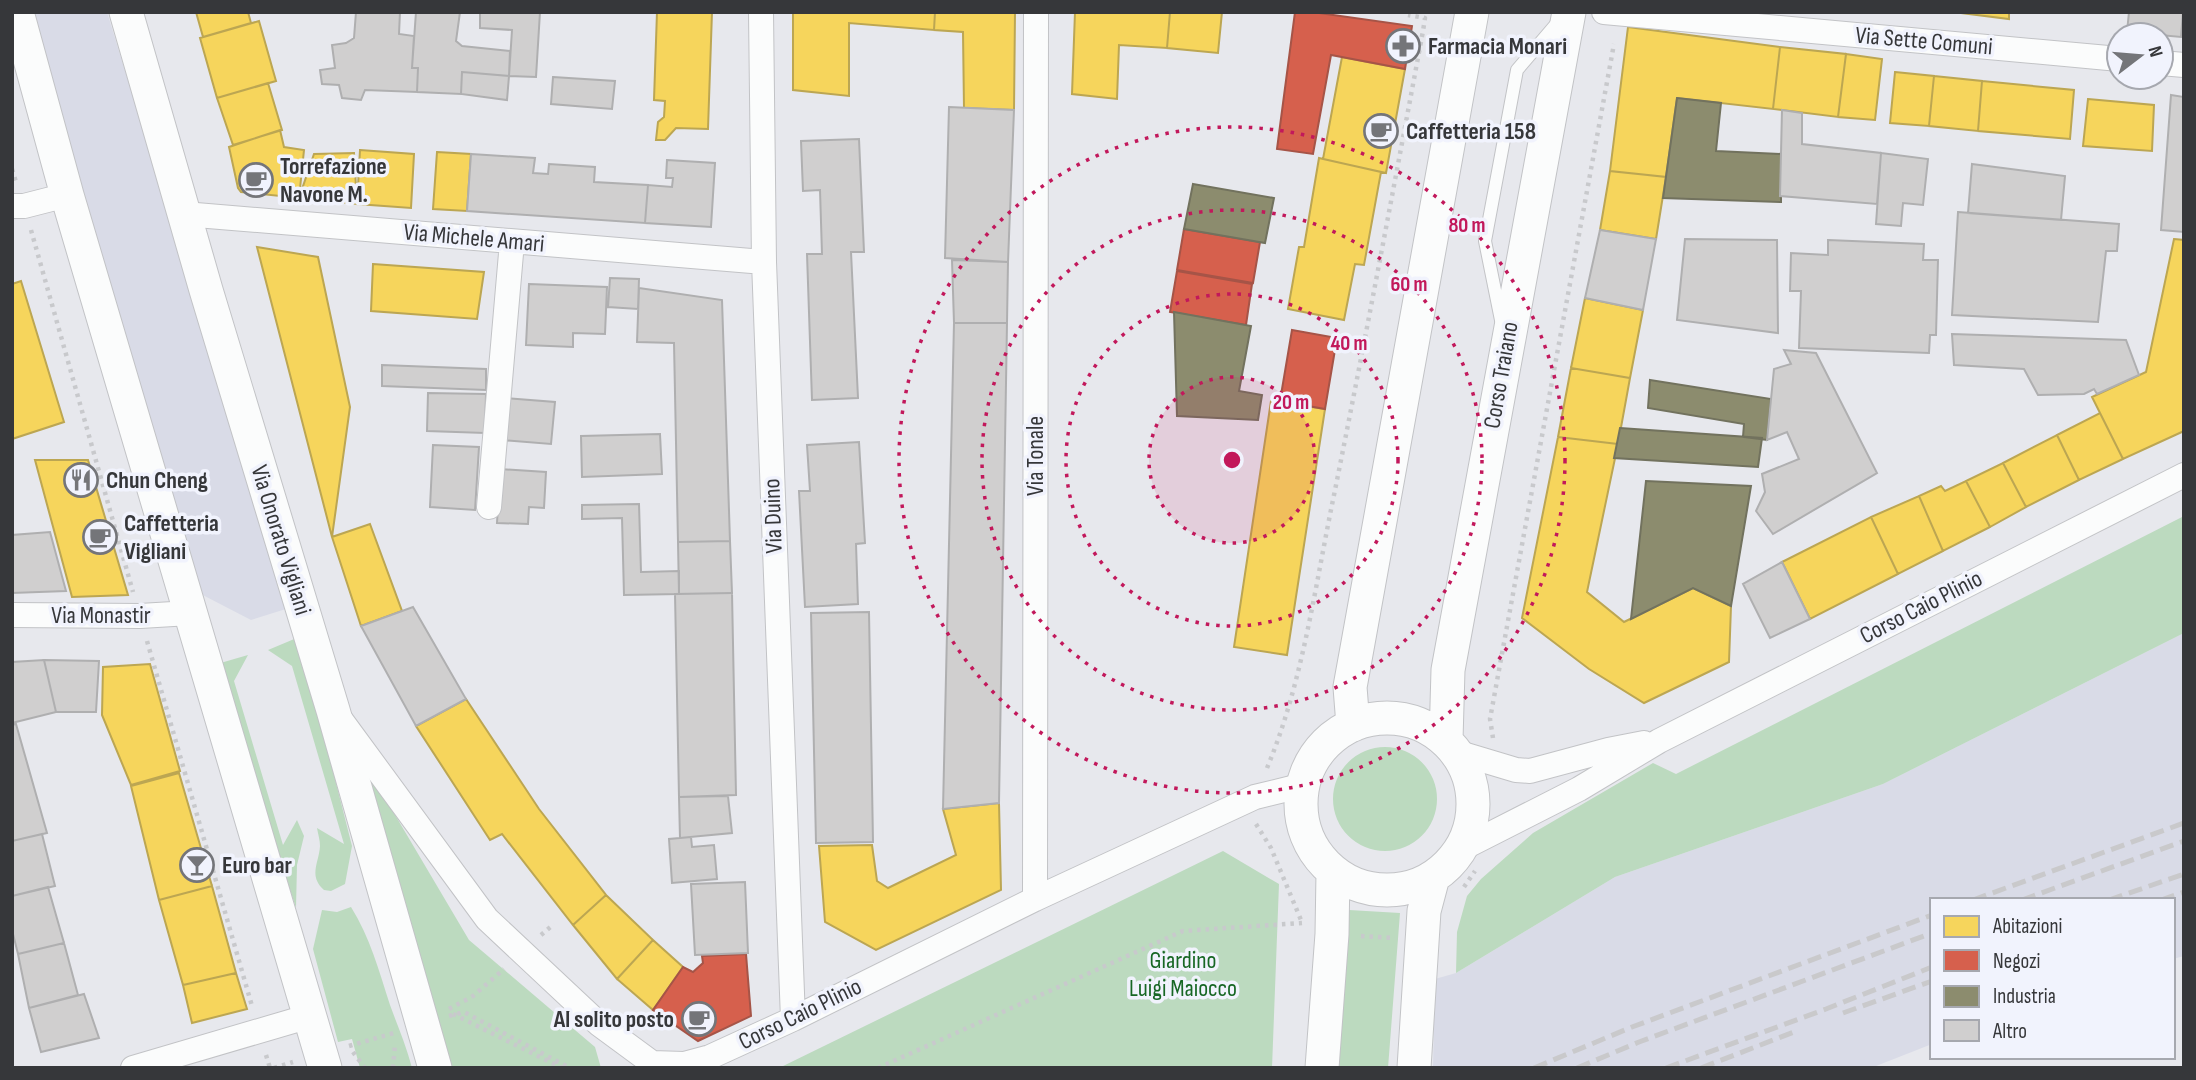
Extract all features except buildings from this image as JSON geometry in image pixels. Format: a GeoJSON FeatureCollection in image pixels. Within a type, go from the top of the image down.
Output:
{"type":"FeatureCollection","features":[{"type":"Feature","properties":{"kind":"main road"},"geometry":{"type":"LineString","coordinates":[[17,12],[67,195],[310,1016],[337,1057]]}},
{"type":"Feature","properties":{"kind":"main road","name":"Via Onorato Vigliani"},"geometry":{"type":"LineString","coordinates":[[126,12],[333,710],[413,1025],[435,1068]]}},
{"type":"Feature","properties":{"kind":"main road"},"geometry":{"type":"LineString","coordinates":[[1353,725],[1350,687],[1472,12]]}},
{"type":"Feature","properties":{"kind":"main road","name":"Corso Traiano"},"geometry":{"type":"LineString","coordinates":[[1451,746],[1448,670],[1568,12]]}},
{"type":"Feature","properties":{"kind":"main road"},"geometry":{"type":"LineString","coordinates":[[1414,1068],[1424,911],[1447,884],[1470,857],[1473,807],[1463,761],[1451,746],[1425,726],[1408,721],[1373,720],[1353,725],[1335,733],[1318,747],[1308,765],[1303,812],[1308,836],[1319,858],[1332,873],[1370,888],[1388,890],[1447,884]]}},
{"type":"Feature","properties":{"kind":"main road"},"geometry":{"type":"LineString","coordinates":[[1322,1068],[1317,929],[1332,873]]}},
{"type":"Feature","properties":{"kind":"street","name":"Via Duino"},"geometry":{"type":"LineString","coordinates":[[761,12],[764,262],[793,1019]]}},
{"type":"Feature","properties":{"kind":"street","name":"Via Tonale"},"geometry":{"type":"LineString","coordinates":[[1035,900],[1036,12]]}},
{"type":"Feature","properties":{"kind":"street","name":"Via Sette Comuni"},"geometry":{"type":"LineString","coordinates":[[1604,12],[2105,58]]}},
{"type":"Feature","properties":{"kind":"street"},"geometry":{"type":"LineString","coordinates":[[12,206],[24,206],[67,195]]}},
{"type":"Feature","properties":{"kind":"street","name":"Via Michele Amari"},"geometry":{"type":"LineString","coordinates":[[184,214],[764,262]]}},
{"type":"Feature","properties":{"kind":"street"},"geometry":{"type":"LineString","coordinates":[[489,507],[512,242]]}},
{"type":"Feature","properties":{"kind":"street","name":"Corso Caio Plinio"},"geometry":{"type":"LineString","coordinates":[[1470,857],[1659,741],[2060,535],[2184,475]]}},
{"type":"Feature","properties":{"kind":"street","name":"Via Monastir"},"geometry":{"type":"LineString","coordinates":[[12,615],[140,616],[190,613]]}},
{"type":"Feature","properties":{"kind":"street","name":"Corso Caio Plinio"},"geometry":{"type":"LineString","coordinates":[[333,710],[487,919],[599,1024],[652,1063],[684,1064],[710,1057],[1255,797],[1304,785]]}},
{"type":"Feature","properties":{"kind":"street","name":"Corso Caio Plinio"},"geometry":{"type":"LineString","coordinates":[[1451,746],[1516,770],[1530,771],[1608,750],[1659,741]]}},
{"type":"Feature","properties":{"kind":"street"},"geometry":{"type":"LineString","coordinates":[[133,1068],[310,1016]]}},
{"type":"Feature","properties":{"kind":"path"},"geometry":{"type":"LineString","coordinates":[[1276,747],[1292,699],[1306,633],[1423,31],[1425,18],[1408,15]]}},
{"type":"Feature","properties":{"kind":"path"},"geometry":{"type":"LineString","coordinates":[[1494,743],[1490,719],[1614,44]]}},
{"type":"Feature","properties":{"kind":"path"},"geometry":{"type":"LineString","coordinates":[[1249,814],[1317,929]]}},
{"type":"Feature","properties":{"kind":"path"},"geometry":{"type":"LineString","coordinates":[[1447,884],[1470,857]]}},
{"type":"Feature","properties":{"kind":"path"},"geometry":{"type":"LineString","coordinates":[[878,1068],[1183,931],[1317,929],[1424,940]]}},
{"type":"Feature","properties":{"kind":"path"},"geometry":{"type":"LineString","coordinates":[[337,1057],[413,1025],[464,1012],[570,1068]]}},
{"type":"Feature","properties":{"kind":"path"},"geometry":{"type":"LineString","coordinates":[[454,1015],[562,1068]]}},
{"type":"Feature","properties":{"kind":"path"},"geometry":{"type":"LineString","coordinates":[[393,1068],[413,1025]]}},
{"type":"Feature","properties":{"kind":"path"},"geometry":{"type":"LineString","coordinates":[[337,1057],[365,1068]]}},
{"type":"Feature","properties":{"kind":"shaded area"},"geometry":{"type":"Polygon","coordinates":[[[30,12],[107,12],[289,608],[251,620],[195,591],[30,12]]]}},
{"type":"Feature","properties":{"kind":"shaded area"},"geometry":{"type":"Polygon","coordinates":[[[2184,633],[2184,956],[2175,958],[2175,898],[1930,898],[1930,1045],[1871,1068],[1433,1068],[1435,979],[1456,973],[1615,877],[1883,784],[2184,633]]]}},
{"type":"Feature","properties":{"kind":"green space"},"geometry":{"type":"Polygon","coordinates":[[[2184,516],[2184,633],[1883,784],[1615,877],[1456,973],[1457,932],[1467,896],[1481,879],[1533,833],[1653,763],[1676,774],[2184,516]]]}},
{"type":"Feature","properties":{"kind":"green space"},"geometry":{"type":"Polygon","coordinates":[[[299,637],[352,846],[345,884],[331,891],[324,890],[316,880],[320,846],[317,828],[344,844],[292,666],[268,650],[299,637]]]}},
{"type":"Feature","properties":{"kind":"green space"},"geometry":{"type":"Polygon","coordinates":[[[248,655],[234,681],[283,845],[297,820],[304,836],[297,865],[296,908],[217,664],[248,655]]]}},
{"type":"Feature","properties":{"kind":"green space"},"geometry":{"type":"Polygon","coordinates":[[[333,710],[469,940],[595,1047],[601,1068],[435,1068],[333,710]]]}},
{"type":"Feature","properties":{"kind":"green space"},"geometry":{"type":"Polygon","coordinates":[[[1385,747],[1405,751],[1422,762],[1433,779],[1437,799],[1433,819],[1422,836],[1405,847],[1385,851],[1365,847],[1348,836],[1337,819],[1333,799],[1337,779],[1348,762],[1365,751],[1385,747]]]}},
{"type":"Feature","properties":{"kind":"green space","name":"Giardino Luigi Maiocco"},"geometry":{"type":"Polygon","coordinates":[[[1223,851],[1279,884],[1272,1068],[779,1068],[1223,851]]]}},
{"type":"Feature","properties":{"kind":"green space"},"geometry":{"type":"Polygon","coordinates":[[[351,907],[374,954],[412,1068],[360,1068],[352,1039],[338,1042],[313,949],[322,910],[337,912],[351,907]]]}},
{"type":"Feature","properties":{"kind":"green space"},"geometry":{"type":"Polygon","coordinates":[[[1349,910],[1400,913],[1388,1068],[1339,1068],[1349,910]]]}},
{"type":"Feature","properties":{"kind":"railway"},"geometry":{"type":"LineString","coordinates":[[1978,898],[2184,823]]}},
{"type":"Feature","properties":{"kind":"railway"},"geometry":{"type":"LineString","coordinates":[[2027,898],[2184,841]]}},
{"type":"Feature","properties":{"kind":"railway"},"geometry":{"type":"LineString","coordinates":[[2115,898],[2184,874]]}},
{"type":"Feature","properties":{"kind":"railway"},"geometry":{"type":"LineString","coordinates":[[2167,898],[2184,892]]}},
{"type":"Feature","properties":{"kind":"railway"},"geometry":{"type":"LineString","coordinates":[[1534,1068],[1632,1027],[1930,916]]}},
{"type":"Feature","properties":{"kind":"railway"},"geometry":{"type":"LineString","coordinates":[[1577,1068],[1639,1042],[1930,934]]}},
{"type":"Feature","properties":{"kind":"railway"},"geometry":{"type":"LineString","coordinates":[[1666,1068],[1930,968]]}},
{"type":"Feature","properties":{"kind":"railway"},"geometry":{"type":"LineString","coordinates":[[1843,1013],[1930,982]]}},
{"type":"Feature","properties":{"kind":"railway"},"geometry":{"type":"LineString","coordinates":[[1701,1068],[1794,1032]]}},
{"type":"Feature","properties":{"kind":"place","name":"Farmacia Monari"},"geometry":{"type":"Point","coordinates":[1403,46]}},
{"type":"Feature","properties":{"kind":"place","name":"Caffetteria 158"},"geometry":{"type":"Point","coordinates":[1381,131]}},
{"type":"Feature","properties":{"kind":"place","name":"Torrefazione Navone M."},"geometry":{"type":"Point","coordinates":[256,180]}},
{"type":"Feature","properties":{"kind":"place","name":"Chun Cheng"},"geometry":{"type":"Point","coordinates":[81,480]}},
{"type":"Feature","properties":{"kind":"place","name":"Caffetteria Vigliani"},"geometry":{"type":"Point","coordinates":[100,537]}},
{"type":"Feature","properties":{"kind":"place","name":"Euro bar"},"geometry":{"type":"Point","coordinates":[197,865]}},
{"type":"Feature","properties":{"kind":"place","name":"Al solito posto"},"geometry":{"type":"Point","coordinates":[699,1019]}}]}
